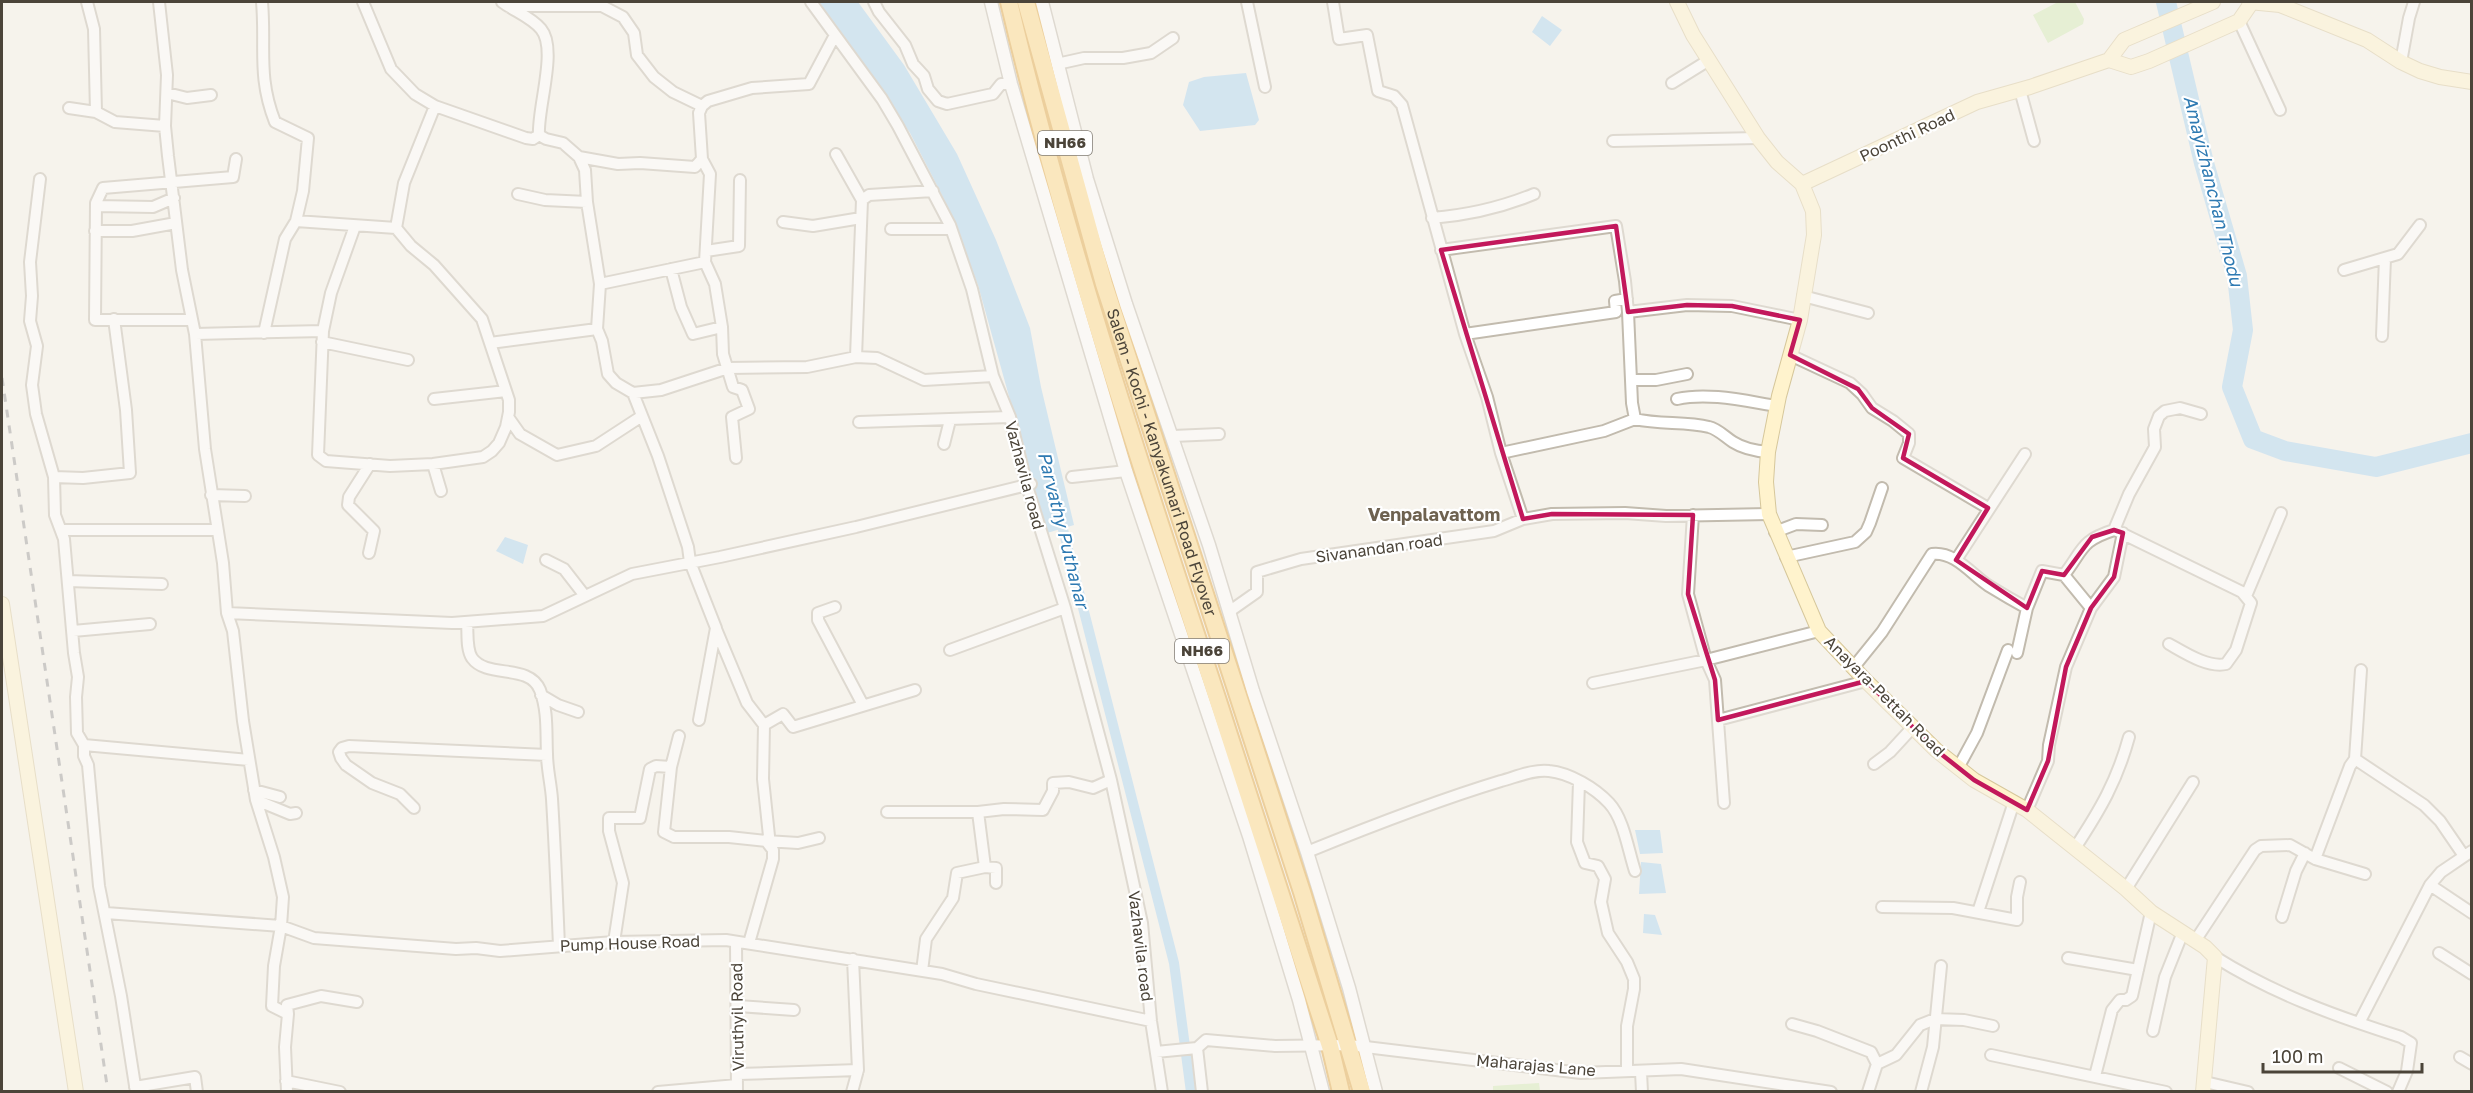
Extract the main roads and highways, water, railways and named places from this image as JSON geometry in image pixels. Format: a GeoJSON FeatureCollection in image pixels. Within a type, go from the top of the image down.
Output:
{"type":"FeatureCollection","features":[{"type":"Feature","properties":{"kind":"highway","name":"Salem - Kochi - Kanyakumari Road Flyover"},"geometry":{"type":"LineString","coordinates":[[1009,2],[1027,77],[1092,310],[1137,456],[1330,1046],[1341,1092]]}},
{"type":"Feature","properties":{"kind":"highway","name":"Salem - Kochi - Kanyakumari Road Flyover"},"geometry":{"type":"LineString","coordinates":[[1026,2],[1104,284],[1356,1046],[1362,1092]]}},
{"type":"Feature","properties":{"kind":"main road"},"geometry":{"type":"LineString","coordinates":[[1677,2],[1709,60],[1758,138],[1777,162],[1802,184]]}},
{"type":"Feature","properties":{"kind":"main road","name":"Poonthi Road"},"geometry":{"type":"LineString","coordinates":[[1802,184],[1977,102],[2109,60],[2124,40],[2213,2]]}},
{"type":"Feature","properties":{"kind":"main road"},"geometry":{"type":"LineString","coordinates":[[2109,60],[2131,67],[2149,61],[2233,24],[2256,2],[2280,5],[2367,40],[2401,62],[2440,77],[2472,82]]}},
{"type":"Feature","properties":{"kind":"main road","name":"Anayara-Pettah Road"},"geometry":{"type":"LineString","coordinates":[[1802,184],[1813,211],[1814,223],[1800,320],[1777,406],[1768,452],[1766,482],[1768,514],[1819,631],[1866,681],[1958,768],[1974,780],[2027,810],[2126,889],[2151,912],[2183,932],[2215,957],[2204,1087]]}},
{"type":"Feature","properties":{"kind":"main road"},"geometry":{"type":"LineString","coordinates":[[2,604],[76,1092]]}},
{"type":"Feature","properties":{"kind":"water"},"geometry":{"type":"Polygon","coordinates":[[[818,2],[858,2],[904,65],[957,154],[996,240],[1030,328],[1041,387],[1074,525],[1047,533],[978,285],[944,199],[910,133],[818,2]]]}},
{"type":"Feature","properties":{"kind":"water"},"geometry":{"type":"Polygon","coordinates":[[[1542,16],[1562,30],[1550,46],[1532,32],[1542,16]]]}},
{"type":"Feature","properties":{"kind":"water"},"geometry":{"type":"Polygon","coordinates":[[[1246,73],[1259,120],[1255,125],[1200,131],[1183,105],[1189,82],[1204,77],[1246,73]]]}},
{"type":"Feature","properties":{"kind":"water"},"geometry":{"type":"Polygon","coordinates":[[[505,537],[528,545],[523,564],[496,551],[505,537]]]}},
{"type":"Feature","properties":{"kind":"water"},"geometry":{"type":"Polygon","coordinates":[[[1635,830],[1660,830],[1663,853],[1640,854],[1635,830]]]}},
{"type":"Feature","properties":{"kind":"water"},"geometry":{"type":"Polygon","coordinates":[[[1641,862],[1661,864],[1666,893],[1639,894],[1641,862]]]}},
{"type":"Feature","properties":{"kind":"water"},"geometry":{"type":"Polygon","coordinates":[[[1644,914],[1655,915],[1662,935],[1643,933],[1644,914]]]}},
{"type":"Feature","properties":{"kind":"waterway","name":"Amayizhanchan Thodu"},"geometry":{"type":"LineString","coordinates":[[2166,2],[2204,163],[2237,276],[2243,330],[2232,387],[2253,439],[2285,451],[2376,467],[2472,443]]}},
{"type":"Feature","properties":{"kind":"waterway","name":"Parvathy Puthanar"},"geometry":{"type":"LineString","coordinates":[[1059,514],[1174,963],[1191,1092]]}},
{"type":"Feature","properties":{"kind":"railway"},"geometry":{"type":"LineString","coordinates":[[2,378],[108,1092]]}},
{"type":"Feature","properties":{"kind":"district","name":"Venpalavattom"},"geometry":{"type":"Point","coordinates":[1434,515]}}]}
